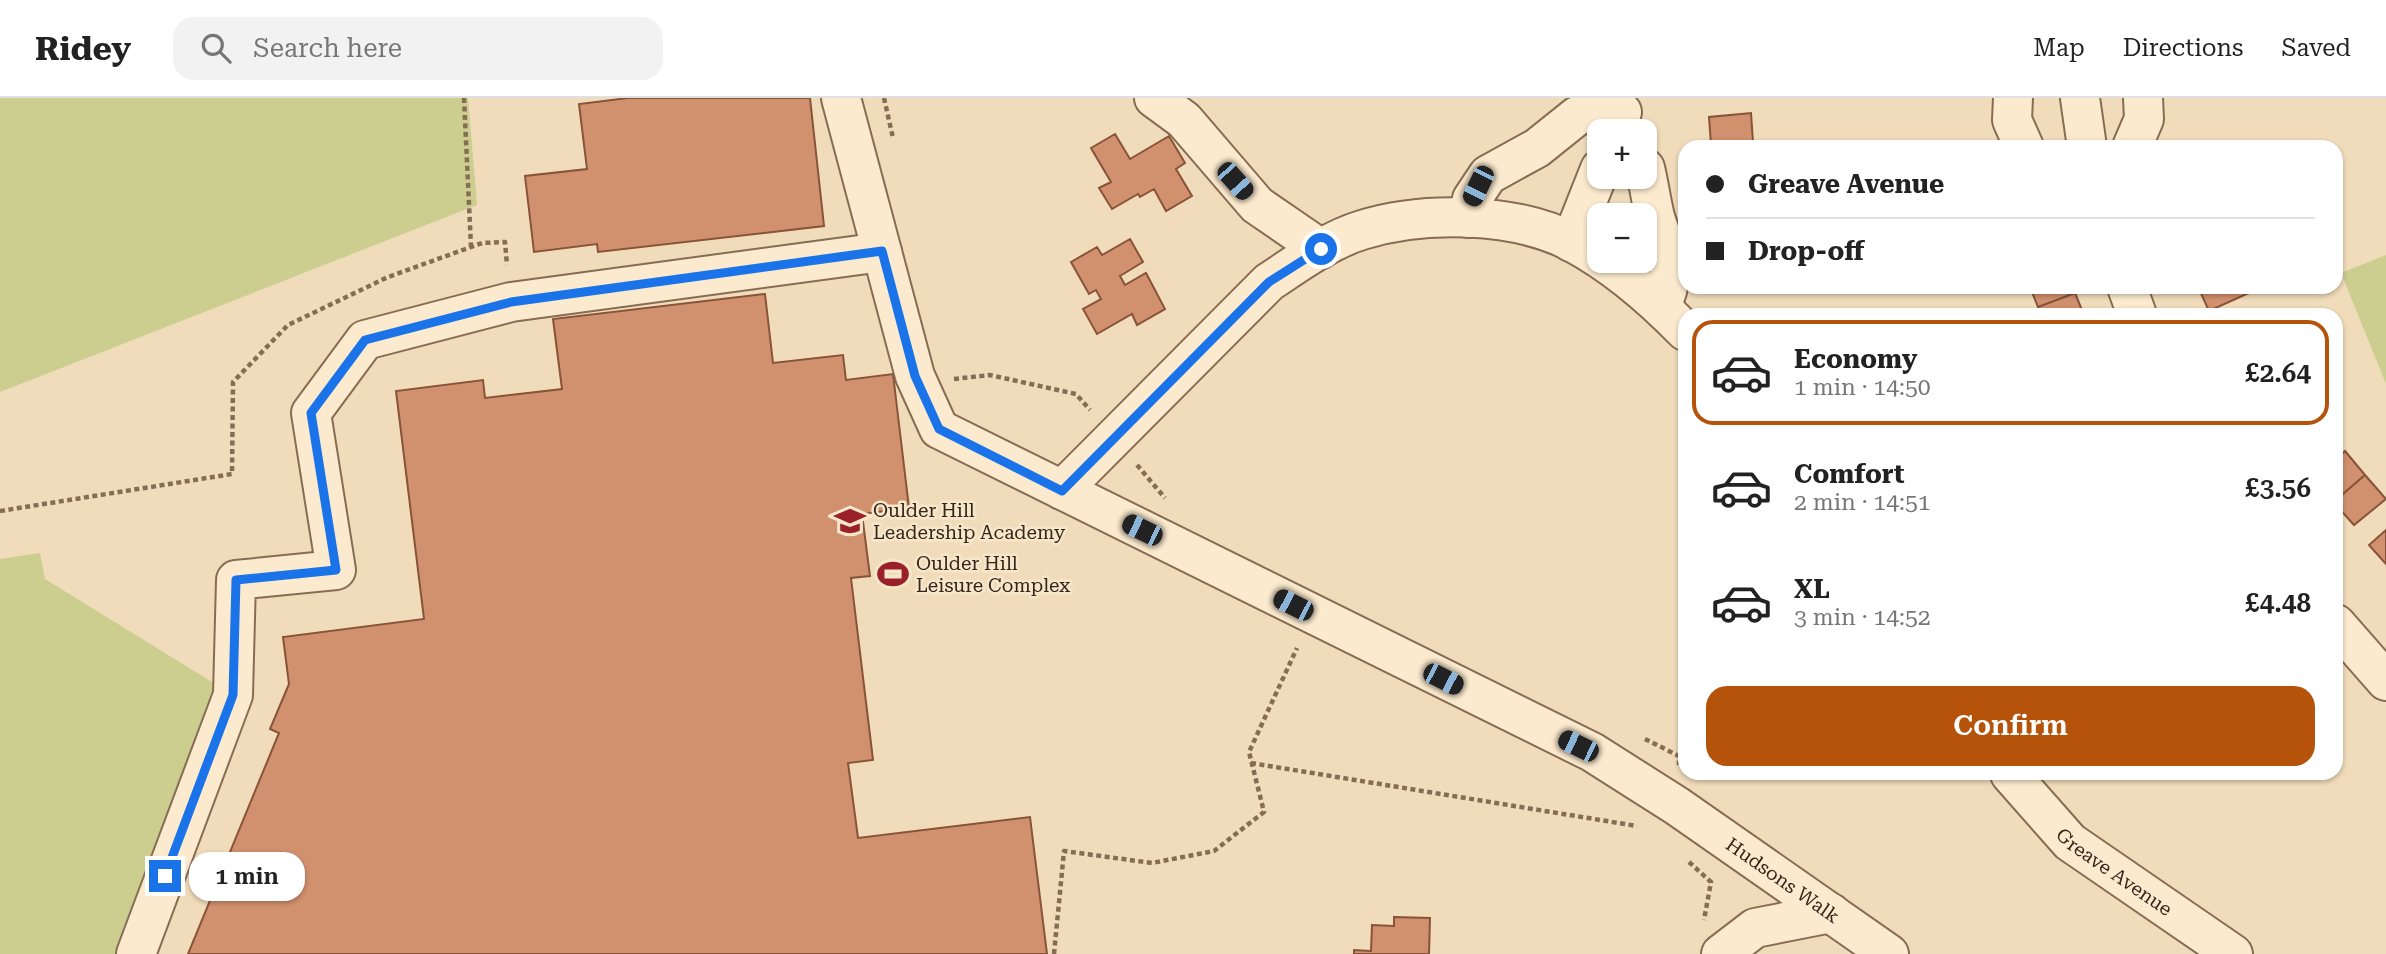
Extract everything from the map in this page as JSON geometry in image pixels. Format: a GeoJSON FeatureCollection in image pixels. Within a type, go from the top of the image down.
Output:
{"type":"FeatureCollection","features":[{"type":"Feature","properties":{"kind":"street","name":"Hudsons Walk"},"geometry":{"type":"LineString","coordinates":[[841,98],[915,376],[939,429],[1592,752],[1664,817],[1831,913],[1889,954]]}},
{"type":"Feature","properties":{"kind":"street"},"geometry":{"type":"LineString","coordinates":[[1154,98],[1184,120],[1257,205],[1321,249]]}},
{"type":"Feature","properties":{"kind":"street"},"geometry":{"type":"LineString","coordinates":[[2013,98],[2012,120],[2021,140]]}},
{"type":"Feature","properties":{"kind":"street"},"geometry":{"type":"LineString","coordinates":[[2080,98],[2086,140]]}},
{"type":"Feature","properties":{"kind":"street"},"geometry":{"type":"LineString","coordinates":[[2135,140],[2144,118],[2143,98]]}},
{"type":"Feature","properties":{"kind":"street"},"geometry":{"type":"LineString","coordinates":[[1468,218],[1472,198],[1488,175],[1537,148],[1577,116],[1594,109],[1610,108],[1621,114]]}},
{"type":"Feature","properties":{"kind":"street"},"geometry":{"type":"LineString","coordinates":[[1571,242],[1592,189]]}},
{"type":"Feature","properties":{"kind":"street"},"geometry":{"type":"LineString","coordinates":[[1649,189],[1670,263],[1668,293],[1673,318]]}},
{"type":"Feature","properties":{"kind":"street"},"geometry":{"type":"LineString","coordinates":[[1062,491],[1269,282],[1321,249],[1361,230],[1429,218],[1468,218],[1513,223],[1571,242],[1673,318]]}},
{"type":"Feature","properties":{"kind":"street"},"geometry":{"type":"LineString","coordinates":[[136,954],[233,695],[236,580],[336,570],[311,413],[365,340],[511,302],[882,251]]}},
{"type":"Feature","properties":{"kind":"street"},"geometry":{"type":"LineString","coordinates":[[2343,632],[2386,681]]}},
{"type":"Feature","properties":{"kind":"street","name":"Greave Avenue"},"geometry":{"type":"LineString","coordinates":[[2015,780],[2070,842],[2233,954]]}},
{"type":"Feature","properties":{"kind":"street"},"geometry":{"type":"LineString","coordinates":[[1713,938],[1831,913]]}},
{"type":"Feature","properties":{"kind":"path"},"geometry":{"type":"LineString","coordinates":[[464,98],[471,247]]}},
{"type":"Feature","properties":{"kind":"path"},"geometry":{"type":"LineString","coordinates":[[0,511],[232,474],[233,382],[288,325],[388,277],[482,243]]}},
{"type":"Feature","properties":{"kind":"path"},"geometry":{"type":"LineString","coordinates":[[915,376],[949,380],[990,375],[1076,394],[1122,428],[1173,508]]}},
{"type":"Feature","properties":{"kind":"path"},"geometry":{"type":"LineString","coordinates":[[1054,954],[1064,851],[1152,863],[1214,851],[1264,812],[1249,752],[1312,614]]}},
{"type":"Feature","properties":{"kind":"path"},"geometry":{"type":"LineString","coordinates":[[1251,763],[1664,817]]}},
{"type":"Feature","properties":{"kind":"path"},"geometry":{"type":"LineString","coordinates":[[1681,855],[1711,882],[1713,938]]}},
{"type":"Feature","properties":{"kind":"green space"},"geometry":{"type":"Polygon","coordinates":[[[0,98],[468,98],[477,205],[0,392],[0,98]]]}},
{"type":"Feature","properties":{"kind":"green space"},"geometry":{"type":"Polygon","coordinates":[[[2386,255],[2386,384],[2343,278],[2343,272],[2386,255]]]}},
{"type":"Feature","properties":{"kind":"green space"},"geometry":{"type":"Polygon","coordinates":[[[40,553],[45,579],[233,695],[145,954],[0,954],[0,559],[40,553]]]}},
{"type":"Feature","properties":{"kind":"building"},"geometry":{"type":"Polygon","coordinates":[[[628,98],[810,98],[824,226],[598,252],[597,244],[534,252],[525,176],[587,169],[579,104],[628,98]]]}},
{"type":"Feature","properties":{"kind":"building"},"geometry":{"type":"Polygon","coordinates":[[[1751,113],[1753,140],[1711,140],[1709,117],[1751,113]]]}},
{"type":"Feature","properties":{"kind":"building"},"geometry":{"type":"Polygon","coordinates":[[[1115,134],[1130,159],[1169,136],[1185,163],[1176,169],[1192,196],[1166,211],[1154,189],[1140,197],[1138,194],[1112,209],[1099,188],[1111,182],[1091,148],[1115,134]]]}},
{"type":"Feature","properties":{"kind":"building"},"geometry":{"type":"Polygon","coordinates":[[[1130,239],[1143,262],[1120,276],[1125,285],[1146,273],[1165,309],[1137,325],[1132,314],[1097,334],[1083,309],[1101,299],[1096,290],[1089,294],[1071,262],[1097,247],[1102,255],[1130,239]]]}},
{"type":"Feature","properties":{"kind":"building"},"geometry":{"type":"Polygon","coordinates":[[[765,294],[773,363],[843,355],[846,380],[893,374],[909,508],[862,514],[870,576],[851,578],[873,760],[848,763],[858,838],[1030,817],[1047,954],[188,954],[279,733],[270,729],[289,684],[283,637],[424,619],[396,391],[483,380],[485,398],[562,389],[553,319],[765,294]]]}},
{"type":"Feature","properties":{"kind":"building"},"geometry":{"type":"Polygon","coordinates":[[[2033,294],[2072,294],[2038,307],[2033,294]]]}},
{"type":"Feature","properties":{"kind":"building"},"geometry":{"type":"Polygon","coordinates":[[[2075,294],[2081,308],[2038,308],[2075,294]]]}},
{"type":"Feature","properties":{"kind":"building"},"geometry":{"type":"Polygon","coordinates":[[[2201,294],[2247,294],[2216,308],[2208,308],[2201,294]]]}},
{"type":"Feature","properties":{"kind":"building"},"geometry":{"type":"Polygon","coordinates":[[[2345,451],[2365,475],[2343,494],[2345,451]]]}},
{"type":"Feature","properties":{"kind":"building"},"geometry":{"type":"Polygon","coordinates":[[[2365,475],[2386,499],[2354,525],[2343,513],[2343,494],[2365,475]]]}},
{"type":"Feature","properties":{"kind":"building"},"geometry":{"type":"Polygon","coordinates":[[[2386,530],[2386,564],[2369,545],[2386,530]]]}},
{"type":"Feature","properties":{"kind":"building"},"geometry":{"type":"Polygon","coordinates":[[[1394,917],[1430,918],[1429,954],[1354,954],[1354,950],[1371,951],[1372,925],[1394,926],[1394,917]]]}},
{"type":"Feature","properties":{"kind":"place","name":"Oulder Hill Leadership Academy"},"geometry":{"type":"Point","coordinates":[850,521]}},
{"type":"Feature","properties":{"kind":"place","name":"Oulder Hill Leisure Complex"},"geometry":{"type":"Point","coordinates":[893,574]}},
{"type":"Feature","properties":{"kind":"route"},"geometry":{"type":"LineString","coordinates":[[165,876],[233,695],[236,580],[336,570],[311,413],[365,340],[511,302],[882,251],[915,376],[939,429],[1062,491],[1113,436],[1269,282],[1321,249]]}}]}
